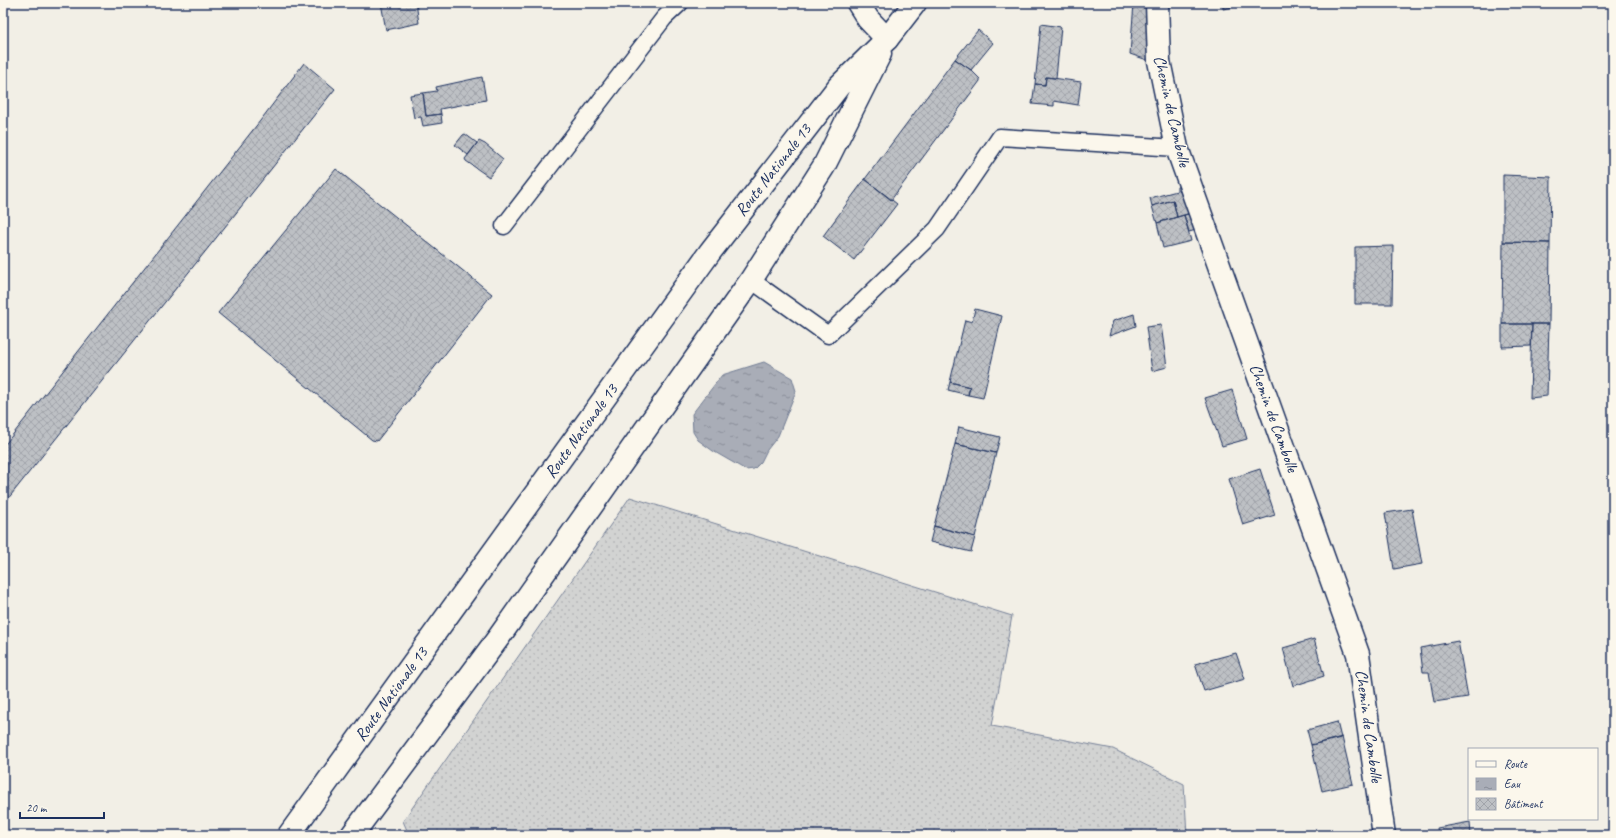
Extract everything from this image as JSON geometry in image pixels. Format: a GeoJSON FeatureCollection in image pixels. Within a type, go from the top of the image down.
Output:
{"type":"FeatureCollection","features":[{"type":"Feature","properties":{"kind":"main road"},"geometry":{"type":"LineString","coordinates":[[858,3],[868,19],[887,39]]}},
{"type":"Feature","properties":{"kind":"main road","name":"Route Nationale 13"},"geometry":{"type":"LineString","coordinates":[[289,835],[710,252],[839,86],[887,39],[915,3]]}},
{"type":"Feature","properties":{"kind":"main road","name":"Chemin de Cambolle"},"geometry":{"type":"LineString","coordinates":[[1157,3],[1159,62],[1177,148],[1358,654],[1384,835]]}},
{"type":"Feature","properties":{"kind":"main road","name":"Route Nationale 13"},"geometry":{"type":"LineString","coordinates":[[352,835],[499,637],[750,280],[824,166],[887,39]]}},
{"type":"Feature","properties":{"kind":"lane"},"geometry":{"type":"LineString","coordinates":[[504,226],[664,18],[680,3]]}},
{"type":"Feature","properties":{"kind":"lane"},"geometry":{"type":"LineString","coordinates":[[750,280],[828,335],[937,230],[1000,137],[1177,148]]}},
{"type":"Feature","properties":{"kind":"shaded area"},"geometry":{"type":"Polygon","coordinates":[[[630,497],[1012,616],[992,726],[1113,749],[1184,784],[1187,835],[409,835],[403,821],[630,497]]]}},
{"type":"Feature","properties":{"kind":"water"},"geometry":{"type":"Polygon","coordinates":[[[764,362],[792,378],[796,391],[778,436],[767,450],[761,462],[754,469],[746,470],[713,451],[698,440],[693,432],[692,414],[722,375],[764,362]]]}},
{"type":"Feature","properties":{"kind":"building"},"geometry":{"type":"Polygon","coordinates":[[[381,3],[416,3],[419,23],[386,30],[381,3]]]}},
{"type":"Feature","properties":{"kind":"building"},"geometry":{"type":"Polygon","coordinates":[[[1134,3],[1155,3],[1150,61],[1130,54],[1134,3]]]}},
{"type":"Feature","properties":{"kind":"building"},"geometry":{"type":"Polygon","coordinates":[[[1223,3],[1233,3],[1233,7],[1223,9],[1223,3]]]}},
{"type":"Feature","properties":{"kind":"building"},"geometry":{"type":"Polygon","coordinates":[[[1041,24],[1061,27],[1056,78],[1046,77],[1045,85],[1035,84],[1041,24]]]}},
{"type":"Feature","properties":{"kind":"building"},"geometry":{"type":"Polygon","coordinates":[[[978,30],[993,43],[971,70],[955,59],[978,30]]]}},
{"type":"Feature","properties":{"kind":"building"},"geometry":{"type":"Polygon","coordinates":[[[955,59],[971,70],[980,79],[980,81],[891,200],[865,179],[955,59]]]}},
{"type":"Feature","properties":{"kind":"building"},"geometry":{"type":"Polygon","coordinates":[[[304,63],[335,89],[3,505],[3,447],[304,63]]]}},
{"type":"Feature","properties":{"kind":"building"},"geometry":{"type":"Polygon","coordinates":[[[482,77],[486,100],[440,109],[441,114],[426,116],[423,93],[437,91],[436,87],[482,77]]]}},
{"type":"Feature","properties":{"kind":"building"},"geometry":{"type":"Polygon","coordinates":[[[1046,77],[1081,82],[1078,105],[1054,101],[1054,106],[1032,104],[1035,84],[1045,85],[1046,77]]]}},
{"type":"Feature","properties":{"kind":"building"},"geometry":{"type":"Polygon","coordinates":[[[423,93],[426,116],[441,114],[442,123],[423,126],[421,117],[414,118],[410,95],[423,93]]]}},
{"type":"Feature","properties":{"kind":"building"},"geometry":{"type":"Polygon","coordinates":[[[465,134],[477,143],[468,155],[455,145],[465,134]]]}},
{"type":"Feature","properties":{"kind":"building"},"geometry":{"type":"Polygon","coordinates":[[[479,141],[503,159],[489,177],[465,159],[479,141]]]}},
{"type":"Feature","properties":{"kind":"building"},"geometry":{"type":"Polygon","coordinates":[[[336,169],[492,294],[377,441],[372,440],[218,313],[336,169]]]}},
{"type":"Feature","properties":{"kind":"building"},"geometry":{"type":"Polygon","coordinates":[[[1503,175],[1551,177],[1550,243],[1503,242],[1503,175]]]}},
{"type":"Feature","properties":{"kind":"building"},"geometry":{"type":"Polygon","coordinates":[[[865,179],[897,204],[854,260],[823,236],[865,179]]]}},
{"type":"Feature","properties":{"kind":"building"},"geometry":{"type":"Polygon","coordinates":[[[1191,183],[1199,211],[1177,217],[1173,200],[1152,206],[1150,198],[1177,191],[1177,187],[1191,183]]]}},
{"type":"Feature","properties":{"kind":"building"},"geometry":{"type":"Polygon","coordinates":[[[1173,200],[1177,217],[1157,223],[1152,206],[1173,200]]]}},
{"type":"Feature","properties":{"kind":"building"},"geometry":{"type":"Polygon","coordinates":[[[1199,211],[1203,228],[1189,232],[1184,215],[1199,211]]]}},
{"type":"Feature","properties":{"kind":"building"},"geometry":{"type":"Polygon","coordinates":[[[1184,215],[1191,241],[1163,248],[1157,223],[1184,215]]]}},
{"type":"Feature","properties":{"kind":"building"},"geometry":{"type":"Polygon","coordinates":[[[1503,242],[1550,243],[1549,324],[1502,324],[1503,242]]]}},
{"type":"Feature","properties":{"kind":"building"},"geometry":{"type":"Polygon","coordinates":[[[1393,246],[1392,304],[1355,304],[1355,247],[1393,246]]]}},
{"type":"Feature","properties":{"kind":"building"},"geometry":{"type":"Polygon","coordinates":[[[975,309],[1002,316],[983,398],[968,395],[970,387],[950,382],[965,320],[972,322],[975,309]]]}},
{"type":"Feature","properties":{"kind":"building"},"geometry":{"type":"Polygon","coordinates":[[[1134,314],[1136,326],[1109,336],[1113,321],[1134,314]]]}},
{"type":"Feature","properties":{"kind":"building"},"geometry":{"type":"Polygon","coordinates":[[[1502,324],[1532,324],[1531,346],[1502,347],[1502,324]]]}},
{"type":"Feature","properties":{"kind":"building"},"geometry":{"type":"Polygon","coordinates":[[[1532,324],[1549,324],[1547,396],[1530,398],[1532,324]]]}},
{"type":"Feature","properties":{"kind":"building"},"geometry":{"type":"Polygon","coordinates":[[[1161,325],[1167,367],[1152,371],[1146,327],[1161,325]]]}},
{"type":"Feature","properties":{"kind":"building"},"geometry":{"type":"Polygon","coordinates":[[[950,382],[970,387],[968,395],[948,390],[950,382]]]}},
{"type":"Feature","properties":{"kind":"building"},"geometry":{"type":"Polygon","coordinates":[[[1232,390],[1247,439],[1222,446],[1205,398],[1232,390]]]}},
{"type":"Feature","properties":{"kind":"building"},"geometry":{"type":"Polygon","coordinates":[[[959,427],[1000,437],[996,453],[955,444],[959,427]]]}},
{"type":"Feature","properties":{"kind":"building"},"geometry":{"type":"Polygon","coordinates":[[[955,444],[996,453],[975,537],[934,526],[955,444]]]}},
{"type":"Feature","properties":{"kind":"building"},"geometry":{"type":"Polygon","coordinates":[[[1260,469],[1275,515],[1243,525],[1229,479],[1260,469]]]}},
{"type":"Feature","properties":{"kind":"building"},"geometry":{"type":"Polygon","coordinates":[[[1412,509],[1422,564],[1394,569],[1385,513],[1412,509]]]}},
{"type":"Feature","properties":{"kind":"building"},"geometry":{"type":"Polygon","coordinates":[[[934,526],[975,537],[971,552],[930,542],[934,526]]]}},
{"type":"Feature","properties":{"kind":"building"},"geometry":{"type":"Polygon","coordinates":[[[1314,639],[1324,676],[1293,686],[1283,648],[1314,639]]]}},
{"type":"Feature","properties":{"kind":"building"},"geometry":{"type":"Polygon","coordinates":[[[1458,641],[1468,697],[1434,702],[1429,672],[1423,672],[1420,648],[1458,641]]]}},
{"type":"Feature","properties":{"kind":"building"},"geometry":{"type":"Polygon","coordinates":[[[1236,653],[1245,679],[1204,691],[1195,664],[1236,653]]]}},
{"type":"Feature","properties":{"kind":"building"},"geometry":{"type":"Polygon","coordinates":[[[1337,722],[1341,738],[1311,745],[1307,730],[1337,722]]]}},
{"type":"Feature","properties":{"kind":"building"},"geometry":{"type":"Polygon","coordinates":[[[1342,737],[1353,784],[1322,791],[1311,745],[1342,737]]]}},
{"type":"Feature","properties":{"kind":"building"},"geometry":{"type":"Polygon","coordinates":[[[1470,822],[1471,835],[1438,835],[1437,828],[1470,822]]]}}]}
